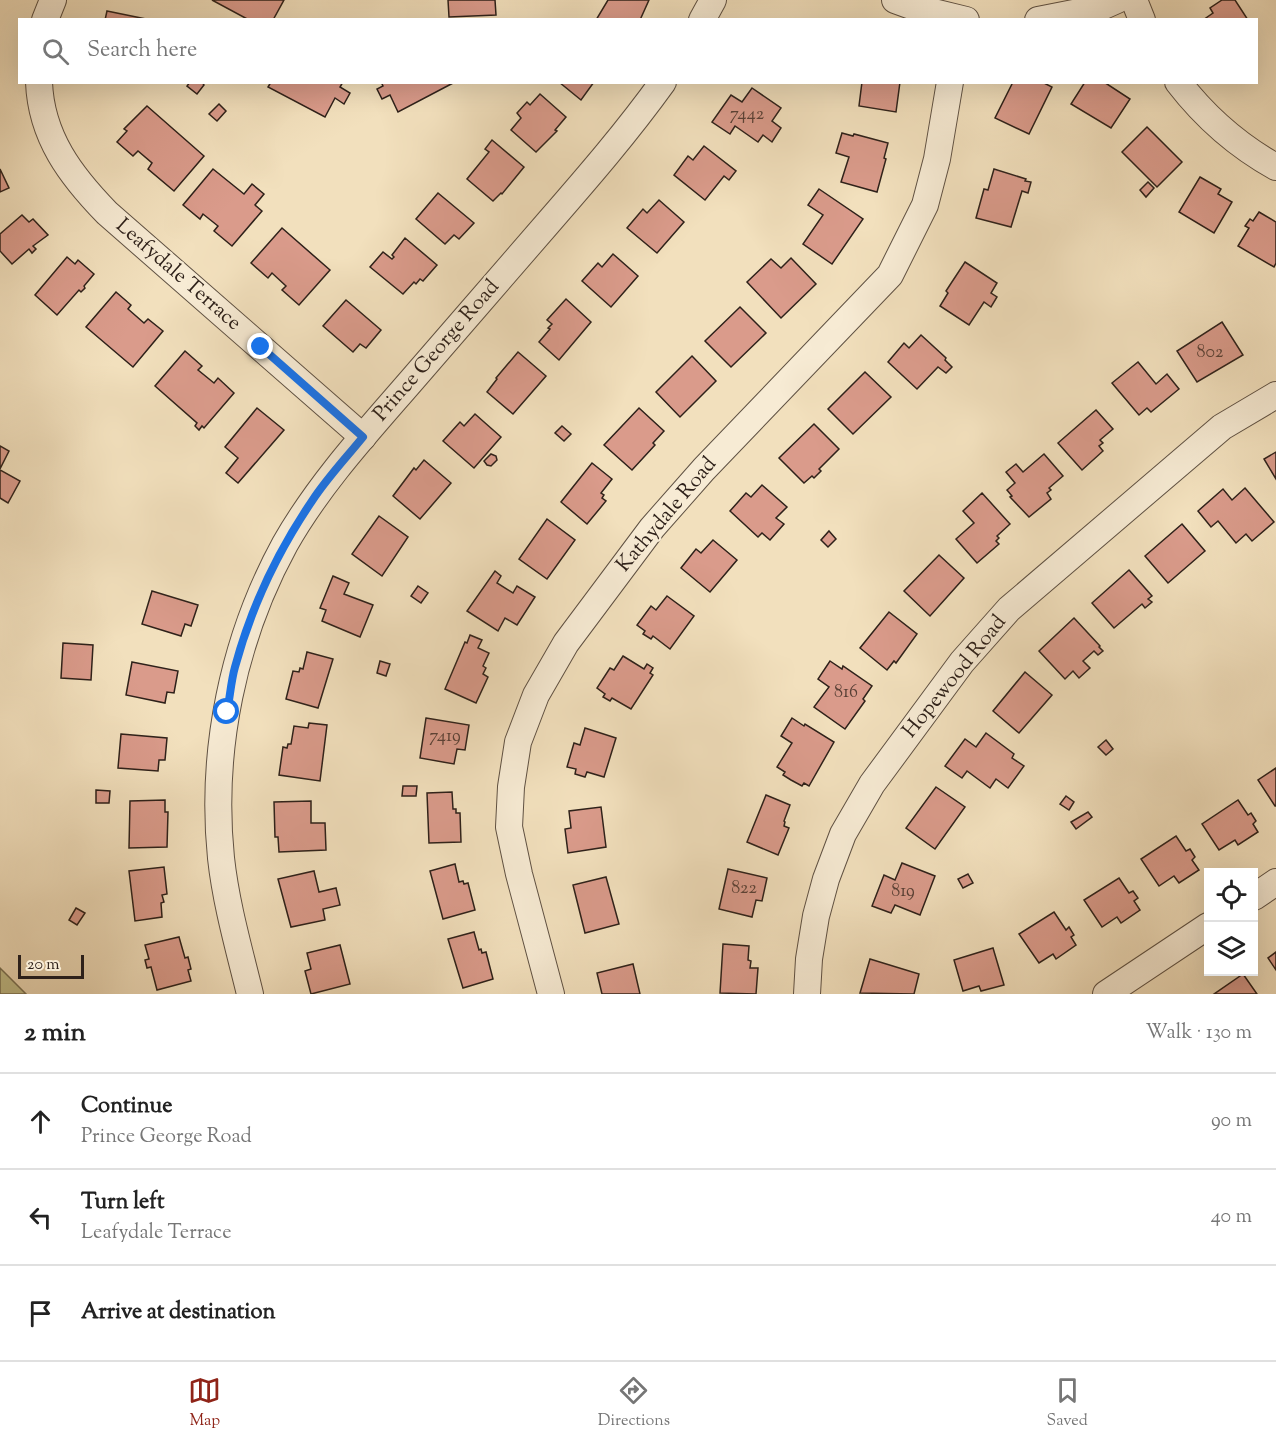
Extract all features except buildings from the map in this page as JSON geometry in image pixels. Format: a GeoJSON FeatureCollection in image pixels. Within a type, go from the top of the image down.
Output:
{"type":"FeatureCollection","features":[{"type":"Feature","properties":{"kind":"street"},"geometry":{"type":"LineString","coordinates":[[46,18],[53,0]]}},
{"type":"Feature","properties":{"kind":"street"},"geometry":{"type":"LineString","coordinates":[[703,18],[713,0]]}},
{"type":"Feature","properties":{"kind":"street"},"geometry":{"type":"LineString","coordinates":[[895,0],[959,18]]}},
{"type":"Feature","properties":{"kind":"street"},"geometry":{"type":"LineString","coordinates":[[1048,18],[1099,8],[1117,0]]}},
{"type":"Feature","properties":{"kind":"street"},"geometry":{"type":"LineString","coordinates":[[1134,0],[1141,18]]}},
{"type":"Feature","properties":{"kind":"street","name":"Leafydale Terrace"},"geometry":{"type":"LineString","coordinates":[[39,84],[39,94],[52,137],[59,154],[81,186],[107,213],[363,437]]}},
{"type":"Feature","properties":{"kind":"street","name":"Prince George Road"},"geometry":{"type":"LineString","coordinates":[[250,994],[232,923],[221,858],[218,795],[222,744],[235,667],[258,600],[285,545],[313,499],[363,437],[619,141],[662,84]]}},
{"type":"Feature","properties":{"kind":"street","name":"Kathydale Road"},"geometry":{"type":"LineString","coordinates":[[551,994],[509,827],[518,742],[536,695],[566,643],[652,528],[704,469],[890,275],[925,205],[950,84]]}},
{"type":"Feature","properties":{"kind":"street"},"geometry":{"type":"LineString","coordinates":[[1180,84],[1198,108],[1261,159],[1276,167]]}},
{"type":"Feature","properties":{"kind":"street","name":"Hopewood Road"},"geometry":{"type":"LineString","coordinates":[[807,994],[809,958],[816,916],[826,879],[843,834],[872,784],[962,662],[1009,609],[1222,427],[1276,395]]}},
{"type":"Feature","properties":{"kind":"street"},"geometry":{"type":"LineString","coordinates":[[1258,894],[1276,882]]}},
{"type":"Feature","properties":{"kind":"street"},"geometry":{"type":"LineString","coordinates":[[1106,994],[1204,929]]}},
{"type":"Feature","properties":{"kind":"shaded area"},"geometry":{"type":"Polygon","coordinates":[[[0,968],[26,994],[0,994],[0,968]]]}},
{"type":"Feature","properties":{"kind":"route"},"geometry":{"type":"LineString","coordinates":[[227,712],[235,667],[250,622],[258,600],[285,545],[313,499],[363,437],[261,347]]}}]}
